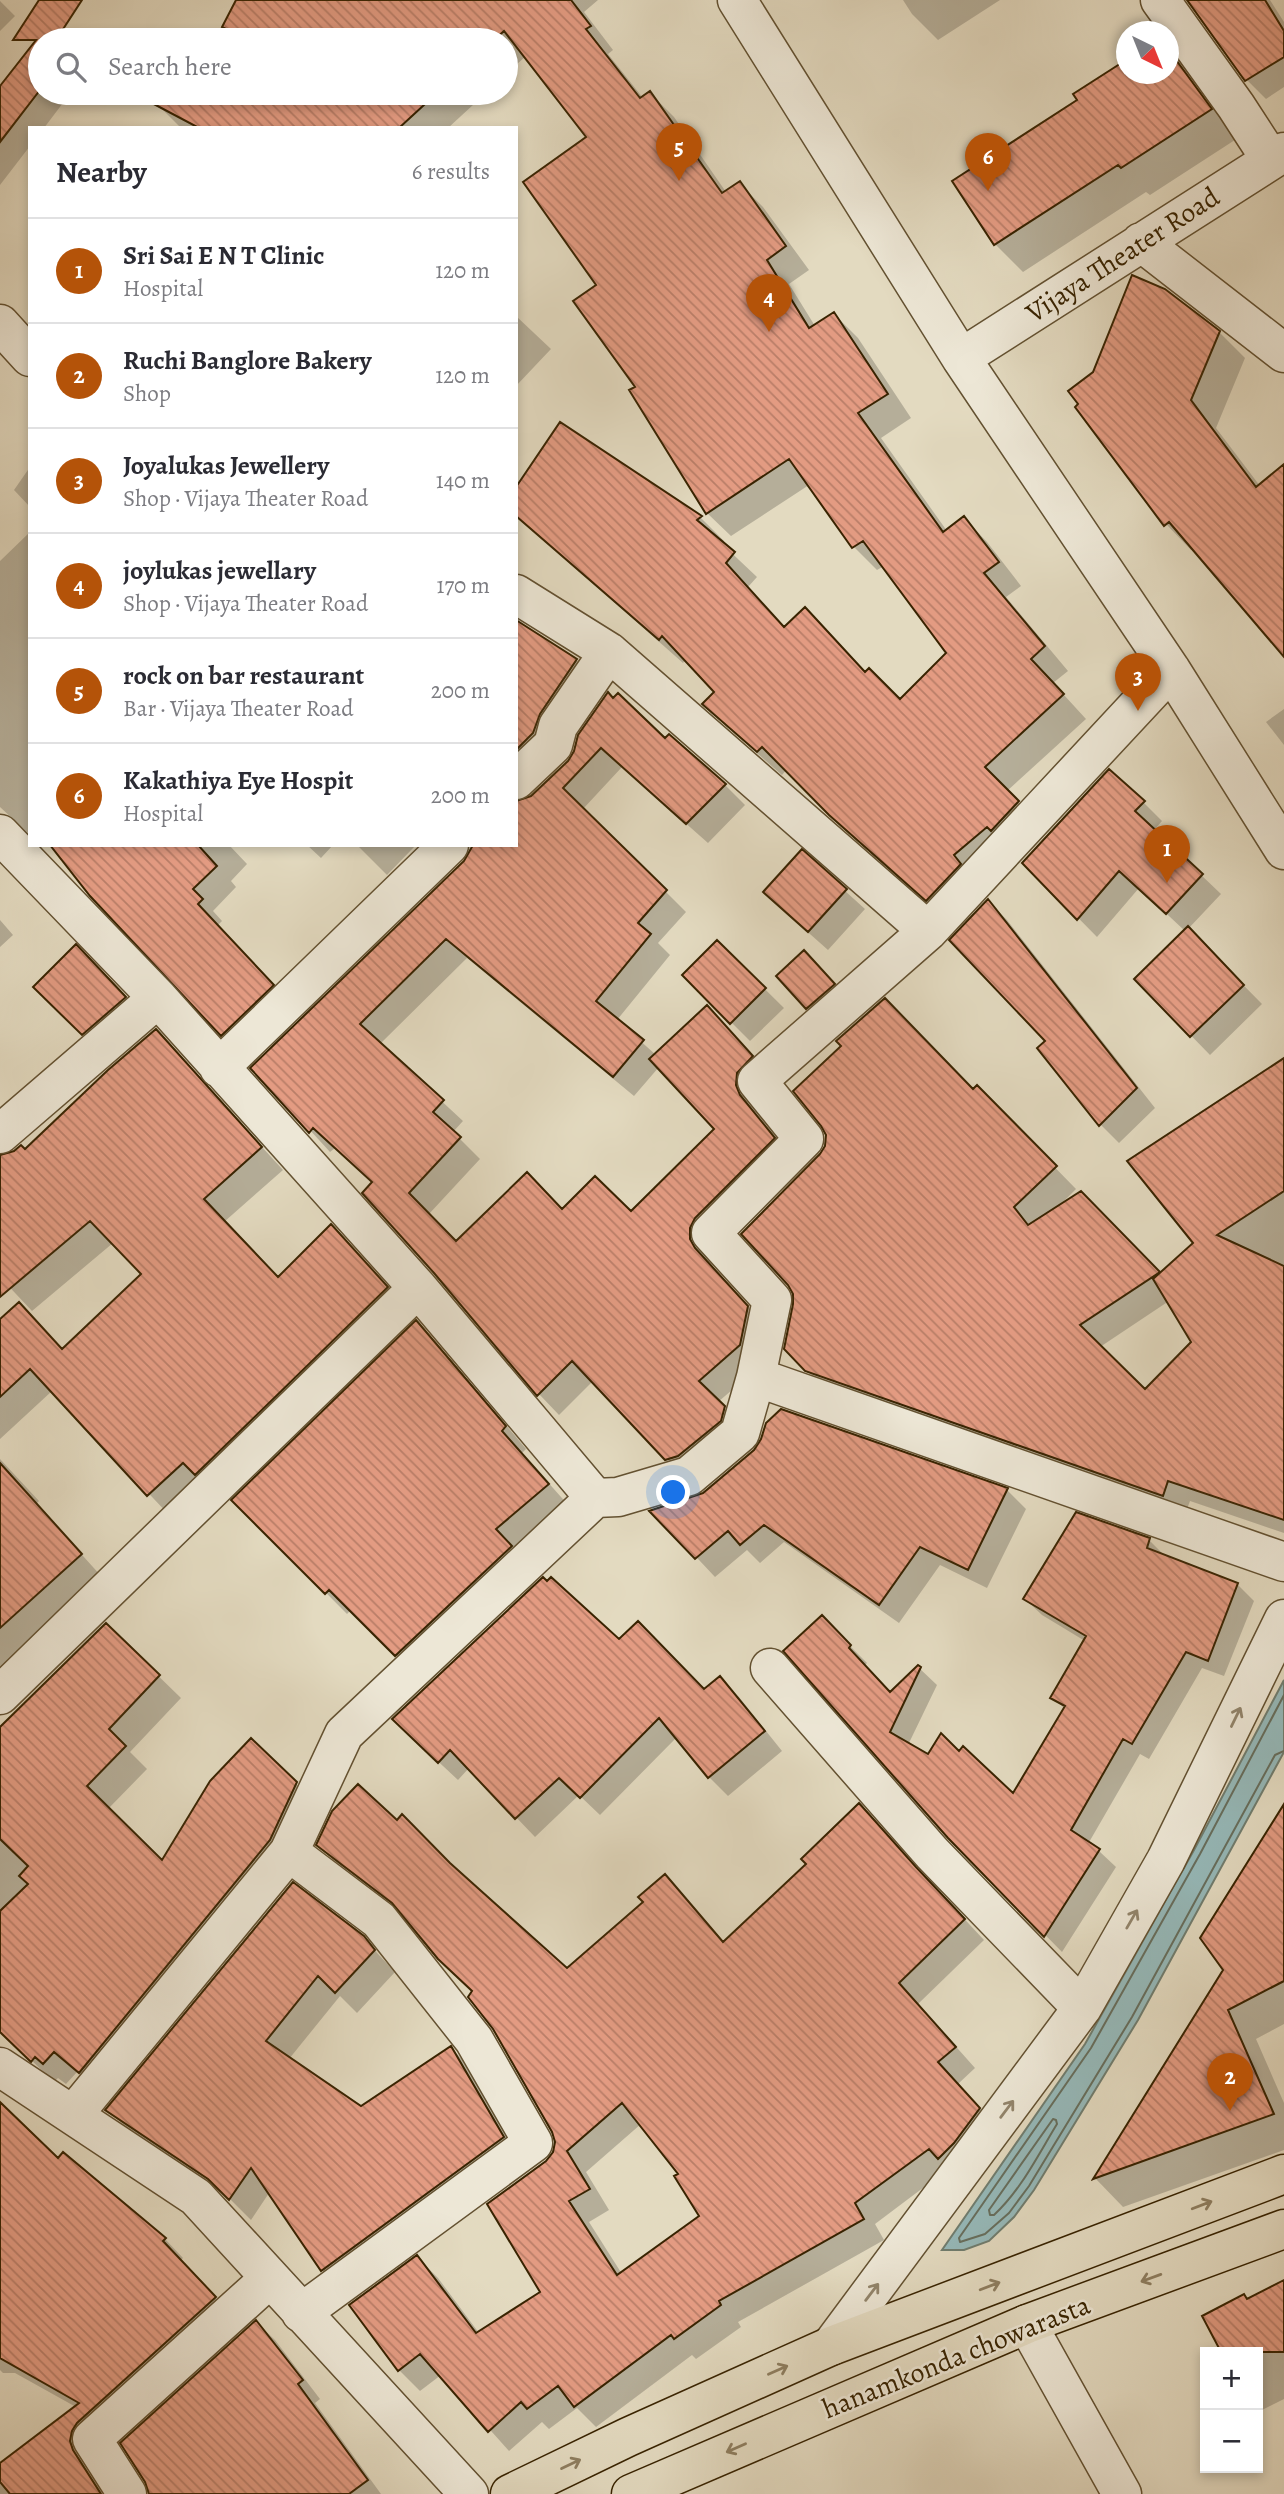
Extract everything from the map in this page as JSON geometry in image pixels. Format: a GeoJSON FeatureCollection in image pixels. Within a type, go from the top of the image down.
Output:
{"type":"FeatureCollection","features":[{"type":"Feature","properties":{"kind":"highway"},"geometry":{"type":"LineString","coordinates":[[510,2494],[628,2437],[831,2346],[1284,2174]]}},
{"type":"Feature","properties":{"kind":"highway","name":"hanamkonda chowarasta"},"geometry":{"type":"LineString","coordinates":[[631,2494],[1027,2324],[1284,2230]]}},
{"type":"Feature","properties":{"kind":"street"},"geometry":{"type":"LineString","coordinates":[[737,0],[961,358],[1171,670],[1284,850]]}},
{"type":"Feature","properties":{"kind":"street"},"geometry":{"type":"LineString","coordinates":[[1160,0],[1236,106],[1277,156]]}},
{"type":"Feature","properties":{"kind":"street","name":"Vijaya Theater Road"},"geometry":{"type":"LineString","coordinates":[[961,358],[1277,156]]}},
{"type":"Feature","properties":{"kind":"street"},"geometry":{"type":"LineString","coordinates":[[1141,242],[1284,353]]}},
{"type":"Feature","properties":{"kind":"street"},"geometry":{"type":"LineString","coordinates":[[0,324],[28,356]]}},
{"type":"Feature","properties":{"kind":"street"},"geometry":{"type":"LineString","coordinates":[[518,595],[609,652],[928,931]]}},
{"type":"Feature","properties":{"kind":"street"},"geometry":{"type":"LineString","coordinates":[[518,778],[553,745],[558,726],[609,652]]}},
{"type":"Feature","properties":{"kind":"street"},"geometry":{"type":"LineString","coordinates":[[73,2115],[289,1852],[344,1734],[595,1498],[618,1497],[689,1476],[740,1433],[756,1377],[772,1300],[711,1233],[804,1139],[757,1081],[928,931],[1171,670]]}},
{"type":"Feature","properties":{"kind":"street"},"geometry":{"type":"LineString","coordinates":[[0,834],[158,998],[418,1289],[595,1498]]}},
{"type":"Feature","properties":{"kind":"street"},"geometry":{"type":"LineString","coordinates":[[219,1068],[447,847]]}},
{"type":"Feature","properties":{"kind":"street"},"geometry":{"type":"LineString","coordinates":[[0,1134],[158,998]]}},
{"type":"Feature","properties":{"kind":"street"},"geometry":{"type":"LineString","coordinates":[[0,1695],[418,1289]]}},
{"type":"Feature","properties":{"kind":"street"},"geometry":{"type":"LineString","coordinates":[[756,1377],[1284,1562]]}},
{"type":"Feature","properties":{"kind":"street"},"geometry":{"type":"LineString","coordinates":[[831,2346],[1082,2008],[1166,1860],[1284,1619]]}},
{"type":"Feature","properties":{"kind":"street"},"geometry":{"type":"LineString","coordinates":[[770,1668],[932,1853],[1082,2008]]}},
{"type":"Feature","properties":{"kind":"street"},"geometry":{"type":"LineString","coordinates":[[289,1852],[379,1920],[474,2040],[533,2143],[300,2313]]}},
{"type":"Feature","properties":{"kind":"street"},"geometry":{"type":"LineString","coordinates":[[0,2067],[196,2197],[469,2494]]}},
{"type":"Feature","properties":{"kind":"street"},"geometry":{"type":"LineString","coordinates":[[127,2494],[92,2439],[269,2279]]}},
{"type":"Feature","properties":{"kind":"street"},"geometry":{"type":"LineString","coordinates":[[1027,2324],[1122,2494]]}},
{"type":"Feature","properties":{"kind":"water"},"geometry":{"type":"Polygon","coordinates":[[[1284,1680],[1284,1752],[1138,2020],[1034,2190],[1014,2217],[989,2241],[964,2250],[942,2250],[1085,2044],[1194,1850],[1284,1680]]]}},
{"type":"Feature","properties":{"kind":"building"},"geometry":{"type":"Polygon","coordinates":[[[39,0],[82,0],[64,28],[28,28],[28,40],[13,40],[39,0]]]}},
{"type":"Feature","properties":{"kind":"building"},"geometry":{"type":"Polygon","coordinates":[[[236,0],[571,0],[591,26],[586,29],[640,98],[650,91],[722,193],[740,181],[786,246],[767,260],[809,328],[834,312],[888,394],[858,413],[943,532],[964,516],[999,562],[984,573],[1045,646],[1031,659],[1064,694],[985,767],[1019,801],[991,831],[987,827],[954,855],[961,864],[926,901],[829,815],[762,747],[757,752],[702,704],[714,692],[662,636],[659,640],[518,518],[518,484],[560,422],[702,516],[697,520],[735,552],[726,563],[784,627],[805,607],[865,672],[869,668],[900,699],[946,653],[863,541],[852,548],[789,459],[706,514],[629,390],[635,387],[573,301],[596,285],[523,182],[586,137],[518,49],[518,28],[222,27],[236,0]]]}},
{"type":"Feature","properties":{"kind":"building"},"geometry":{"type":"Polygon","coordinates":[[[1187,0],[1265,0],[1284,31],[1284,57],[1245,81],[1187,0]]]}},
{"type":"Feature","properties":{"kind":"building"},"geometry":{"type":"Polygon","coordinates":[[[28,50],[28,105],[0,142],[0,86],[28,50]]]}},
{"type":"Feature","properties":{"kind":"building"},"geometry":{"type":"Polygon","coordinates":[[[1179,64],[1212,109],[1121,168],[1118,165],[994,245],[952,181],[1077,100],[1073,94],[1116,66],[1116,84],[1179,84],[1179,64]]]}},
{"type":"Feature","properties":{"kind":"building"},"geometry":{"type":"Polygon","coordinates":[[[156,105],[424,105],[401,126],[195,126],[156,105]]]}},
{"type":"Feature","properties":{"kind":"building"},"geometry":{"type":"Polygon","coordinates":[[[1132,275],[1165,289],[1220,331],[1191,400],[1256,487],[1284,464],[1284,657],[1169,522],[1164,526],[1075,407],[1078,404],[1068,391],[1093,372],[1132,275]]]}},
{"type":"Feature","properties":{"kind":"building"},"geometry":{"type":"Polygon","coordinates":[[[518,621],[577,659],[540,714],[533,733],[518,748],[518,621]]]}},
{"type":"Feature","properties":{"kind":"building"},"geometry":{"type":"Polygon","coordinates":[[[608,692],[613,698],[618,693],[665,738],[669,734],[726,784],[686,824],[601,748],[563,788],[667,890],[638,923],[651,934],[596,1001],[644,1040],[613,1077],[446,939],[360,1024],[444,1100],[433,1112],[461,1137],[409,1193],[456,1241],[527,1172],[562,1209],[595,1176],[631,1211],[714,1129],[649,1059],[707,1005],[753,1056],[737,1073],[736,1085],[740,1095],[775,1138],[695,1218],[690,1228],[690,1239],[695,1248],[748,1306],[740,1345],[699,1381],[725,1406],[721,1421],[678,1456],[665,1460],[572,1361],[537,1396],[434,1273],[362,1193],[372,1182],[313,1128],[309,1133],[250,1068],[464,861],[472,847],[518,847],[518,800],[531,796],[568,761],[578,735],[608,692]]]}},
{"type":"Feature","properties":{"kind":"building"},"geometry":{"type":"Polygon","coordinates":[[[1109,769],[1145,801],[1135,811],[1203,874],[1166,914],[1119,871],[1077,920],[1022,863],[1109,769]]]}},
{"type":"Feature","properties":{"kind":"building"},"geometry":{"type":"Polygon","coordinates":[[[52,847],[200,847],[217,866],[193,889],[203,899],[198,904],[274,985],[221,1036],[90,896],[52,847]]]}},
{"type":"Feature","properties":{"kind":"building"},"geometry":{"type":"Polygon","coordinates":[[[802,849],[847,889],[808,932],[763,892],[802,849]]]}},
{"type":"Feature","properties":{"kind":"building"},"geometry":{"type":"Polygon","coordinates":[[[988,899],[1137,1088],[1099,1126],[1037,1048],[1045,1041],[949,940],[988,899]]]}},
{"type":"Feature","properties":{"kind":"building"},"geometry":{"type":"Polygon","coordinates":[[[1188,926],[1244,985],[1190,1037],[1134,979],[1188,926]]]}},
{"type":"Feature","properties":{"kind":"building"},"geometry":{"type":"Polygon","coordinates":[[[717,940],[766,988],[730,1024],[682,975],[717,940]]]}},
{"type":"Feature","properties":{"kind":"building"},"geometry":{"type":"Polygon","coordinates":[[[76,944],[126,997],[82,1035],[33,987],[76,944]]]}},
{"type":"Feature","properties":{"kind":"building"},"geometry":{"type":"Polygon","coordinates":[[[804,950],[835,984],[806,1009],[776,976],[804,950]]]}},
{"type":"Feature","properties":{"kind":"building"},"geometry":{"type":"Polygon","coordinates":[[[885,998],[973,1089],[977,1085],[1057,1166],[1014,1207],[1028,1225],[1081,1191],[1160,1272],[1080,1325],[1145,1389],[1191,1342],[1153,1279],[1193,1243],[1127,1161],[1284,1058],[1284,1191],[1217,1235],[1284,1266],[1284,1520],[1168,1481],[1163,1496],[805,1371],[784,1349],[793,1294],[788,1285],[741,1234],[825,1146],[826,1135],[821,1126],[793,1091],[841,1046],[836,1041],[885,998]]]}},
{"type":"Feature","properties":{"kind":"building"},"geometry":{"type":"Polygon","coordinates":[[[156,1029],[262,1147],[204,1199],[278,1277],[331,1224],[388,1287],[195,1475],[183,1463],[147,1496],[30,1369],[0,1397],[0,1319],[19,1302],[62,1349],[141,1274],[90,1221],[0,1297],[0,1155],[14,1151],[21,1145],[25,1149],[108,1070],[156,1029]]]}},
{"type":"Feature","properties":{"kind":"building"},"geometry":{"type":"Polygon","coordinates":[[[416,1320],[506,1426],[502,1431],[549,1484],[496,1529],[512,1546],[395,1656],[329,1590],[325,1594],[231,1500],[416,1320]]]}},
{"type":"Feature","properties":{"kind":"building"},"geometry":{"type":"Polygon","coordinates":[[[781,1409],[1008,1488],[968,1570],[920,1547],[879,1605],[764,1525],[740,1545],[728,1531],[695,1559],[649,1511],[703,1493],[754,1450],[766,1423],[781,1409]]]}},
{"type":"Feature","properties":{"kind":"building"},"geometry":{"type":"Polygon","coordinates":[[[0,1463],[82,1554],[0,1628],[0,1463]]]}},
{"type":"Feature","properties":{"kind":"building"},"geometry":{"type":"Polygon","coordinates":[[[1076,1512],[1150,1538],[1147,1548],[1238,1583],[1208,1661],[1186,1652],[1132,1744],[1123,1739],[1071,1830],[1100,1849],[1044,1937],[948,1838],[783,1651],[822,1615],[890,1692],[918,1665],[921,1667],[890,1732],[928,1754],[941,1733],[959,1751],[963,1746],[1013,1793],[1065,1706],[1050,1698],[1086,1636],[1023,1599],[1076,1512]]]}},
{"type":"Feature","properties":{"kind":"building"},"geometry":{"type":"Polygon","coordinates":[[[543,1577],[547,1581],[551,1577],[619,1639],[638,1621],[704,1689],[720,1676],[765,1731],[708,1778],[659,1718],[580,1798],[559,1778],[515,1819],[450,1750],[438,1763],[392,1719],[543,1577]]]}},
{"type":"Feature","properties":{"kind":"building"},"geometry":{"type":"Polygon","coordinates":[[[106,1623],[160,1675],[109,1729],[126,1746],[87,1786],[162,1860],[210,1781],[251,1738],[297,1782],[270,1840],[79,2073],[54,2052],[43,2064],[35,2057],[31,2062],[0,2032],[0,1911],[28,1884],[19,1876],[28,1866],[0,1839],[0,1727],[106,1623]]]}},
{"type":"Feature","properties":{"kind":"building"},"geometry":{"type":"Polygon","coordinates":[[[358,1784],[397,1820],[402,1814],[450,1863],[567,1968],[643,1902],[638,1897],[665,1874],[723,1942],[806,1864],[801,1859],[859,1803],[965,1919],[899,1983],[956,2047],[938,2062],[980,2108],[954,2143],[938,2159],[929,2149],[855,2203],[864,2219],[719,2301],[721,2305],[674,2339],[671,2335],[574,2407],[558,2386],[527,2409],[521,2402],[488,2432],[420,2354],[398,2371],[349,2305],[417,2255],[476,2333],[540,2292],[487,2204],[546,2161],[553,2152],[555,2142],[552,2132],[493,2029],[468,1997],[472,1991],[438,1959],[392,1903],[316,1845],[332,1811],[358,1784]],[[622,2103],[567,2151],[590,2189],[569,2201],[617,2275],[699,2216],[674,2176],[678,2174],[622,2103]]]}},
{"type":"Feature","properties":{"kind":"building"},"geometry":{"type":"Polygon","coordinates":[[[1284,1804],[1284,1981],[1228,2010],[1274,2114],[1093,2179],[1223,1970],[1200,1938],[1284,1804]]]}},
{"type":"Feature","properties":{"kind":"building"},"geometry":{"type":"Polygon","coordinates":[[[293,1882],[364,1936],[375,1950],[335,1993],[318,1976],[266,2041],[361,2106],[451,2046],[504,2137],[321,2271],[251,2168],[229,2200],[208,2179],[105,2110],[293,1882]]]}},
{"type":"Feature","properties":{"kind":"building"},"geometry":{"type":"Polygon","coordinates":[[[0,2102],[58,2158],[63,2152],[166,2238],[163,2241],[216,2297],[77,2423],[72,2431],[70,2441],[73,2450],[101,2494],[10,2494],[0,2482],[0,2463],[79,2403],[0,2358],[0,2102]]]}},
{"type":"Feature","properties":{"kind":"building"},"geometry":{"type":"Polygon","coordinates":[[[1284,2280],[1284,2352],[1263,2352],[1263,2347],[1218,2347],[1202,2316],[1244,2294],[1247,2299],[1284,2280]]]}},
{"type":"Feature","properties":{"kind":"building"},"geometry":{"type":"Polygon","coordinates":[[[256,2320],[303,2380],[298,2384],[368,2480],[349,2494],[149,2494],[145,2482],[120,2443],[256,2320]]]}},
{"type":"Feature","properties":{"kind":"place","name":"rock on bar restaurant"},"geometry":{"type":"Point","coordinates":[679,181]}},
{"type":"Feature","properties":{"kind":"place","name":"Kakathiya Eye Hospit"},"geometry":{"type":"Point","coordinates":[988,191]}},
{"type":"Feature","properties":{"kind":"place","name":"joylukas jewellary"},"geometry":{"type":"Point","coordinates":[769,332]}},
{"type":"Feature","properties":{"kind":"place","name":"Joyalukas Jewellery"},"geometry":{"type":"Point","coordinates":[1138,711]}},
{"type":"Feature","properties":{"kind":"place","name":"Sri Sai E N T Clinic"},"geometry":{"type":"Point","coordinates":[1167,883]}},
{"type":"Feature","properties":{"kind":"place","name":"Ruchi Banglore Bakery"},"geometry":{"type":"Point","coordinates":[1230,2111]}}]}
